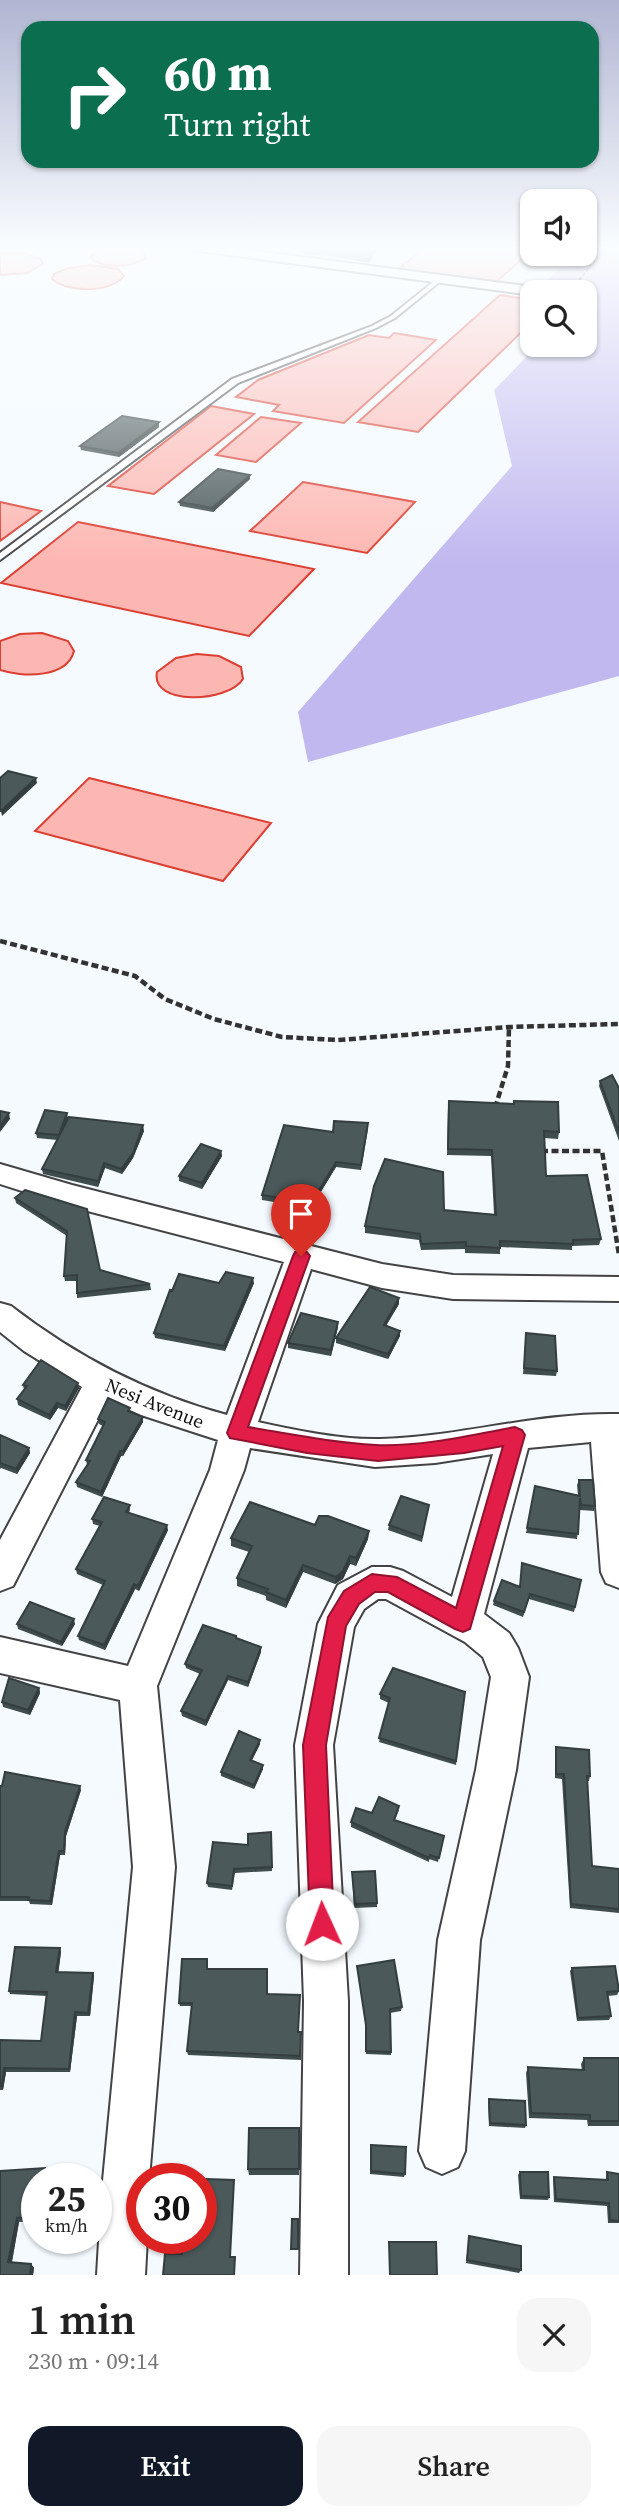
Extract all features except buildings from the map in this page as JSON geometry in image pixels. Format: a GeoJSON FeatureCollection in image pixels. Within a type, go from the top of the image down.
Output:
{"type":"FeatureCollection","features":[{"type":"Feature","properties":{"kind":"street"},"geometry":{"type":"LineString","coordinates":[[0,1174],[382,1276],[453,1287],[619,1289]]}},
{"type":"Feature","properties":{"kind":"street"},"geometry":{"type":"LineString","coordinates":[[121,2275],[126,2178],[154,1867],[138,1686],[227,1470],[237,1433],[301,1256]]}},
{"type":"Feature","properties":{"kind":"street","name":"Nesi Avenue"},"geometry":{"type":"LineString","coordinates":[[1,1318],[65,1362],[102,1381],[191,1421],[237,1433],[378,1453],[464,1445],[549,1429],[612,1428]]}},
{"type":"Feature","properties":{"kind":"street"},"geometry":{"type":"LineString","coordinates":[[0,1575],[102,1381]]}},
{"type":"Feature","properties":{"kind":"street"},"geometry":{"type":"LineString","coordinates":[[612,1428],[619,1572]]}},
{"type":"Feature","properties":{"kind":"street"},"geometry":{"type":"LineString","coordinates":[[463,1622],[515,1435]]}},
{"type":"Feature","properties":{"kind":"street"},"geometry":{"type":"LineString","coordinates":[[324,2275],[326,2001],[314,1745],[336,1624],[351,1597],[372,1583],[390,1583],[463,1622],[496,1645],[505,1660],[510,1677],[496,1770],[459,1940],[442,2151]]}},
{"type":"Feature","properties":{"kind":"street"},"geometry":{"type":"LineString","coordinates":[[0,1655],[138,1686]]}},
{"type":"Feature","properties":{"kind":"lane"},"geometry":{"type":"LineString","coordinates":[[0,556],[235,381],[309,352]]}},
{"type":"Feature","properties":{"kind":"path"},"geometry":{"type":"LineString","coordinates":[[0,941],[135,976],[165,999],[214,1019],[282,1037],[338,1040],[509,1027],[619,1024]]}},
{"type":"Feature","properties":{"kind":"path"},"geometry":{"type":"LineString","coordinates":[[492,1115],[508,1066],[509,1027]]}},
{"type":"Feature","properties":{"kind":"path"},"geometry":{"type":"LineString","coordinates":[[533,1152],[602,1151],[619,1255]]}},
{"type":"Feature","properties":{"kind":"shaded area"},"geometry":{"type":"Polygon","coordinates":[[[327,352],[423,352],[344,423],[273,411],[279,405],[236,397],[258,380],[327,352]]]}},
{"type":"Feature","properties":{"kind":"shaded area"},"geometry":{"type":"Polygon","coordinates":[[[436,352],[501,352],[418,432],[358,422],[436,352]]]}},
{"type":"Feature","properties":{"kind":"shaded area"},"geometry":{"type":"Polygon","coordinates":[[[597,352],[619,352],[619,676],[308,762],[298,712],[512,466],[494,390],[526,357],[597,357],[597,352]]]}},
{"type":"Feature","properties":{"kind":"shaded area"},"geometry":{"type":"Polygon","coordinates":[[[211,406],[254,414],[154,494],[108,486],[211,406]]]}},
{"type":"Feature","properties":{"kind":"shaded area"},"geometry":{"type":"Polygon","coordinates":[[[261,417],[301,423],[256,462],[216,455],[261,417]]]}},
{"type":"Feature","properties":{"kind":"shaded area"},"geometry":{"type":"Polygon","coordinates":[[[303,482],[415,502],[367,553],[250,531],[303,482]]]}},
{"type":"Feature","properties":{"kind":"shaded area"},"geometry":{"type":"Polygon","coordinates":[[[0,502],[41,511],[0,541],[0,502]]]}},
{"type":"Feature","properties":{"kind":"shaded area"},"geometry":{"type":"Polygon","coordinates":[[[78,522],[314,569],[249,636],[1,583],[78,522]]]}},
{"type":"Feature","properties":{"kind":"shaded area"},"geometry":{"type":"Polygon","coordinates":[[[42,633],[68,641],[74,651],[70,660],[62,667],[42,674],[19,674],[0,670],[0,641],[20,634],[42,633]]]}},
{"type":"Feature","properties":{"kind":"shaded area"},"geometry":{"type":"Polygon","coordinates":[[[197,654],[219,656],[241,667],[243,679],[235,687],[207,696],[192,697],[165,691],[158,683],[157,672],[176,658],[197,654]]]}},
{"type":"Feature","properties":{"kind":"shaded area"},"geometry":{"type":"Polygon","coordinates":[[[89,778],[271,823],[223,881],[35,831],[89,778]]]}},
{"type":"Feature","properties":{"kind":"route"},"geometry":{"type":"LineString","coordinates":[[301,1256],[237,1433],[378,1453],[464,1445],[515,1435],[463,1622],[390,1583],[372,1583],[351,1597],[336,1624],[314,1745],[322,1924]]}}]}
